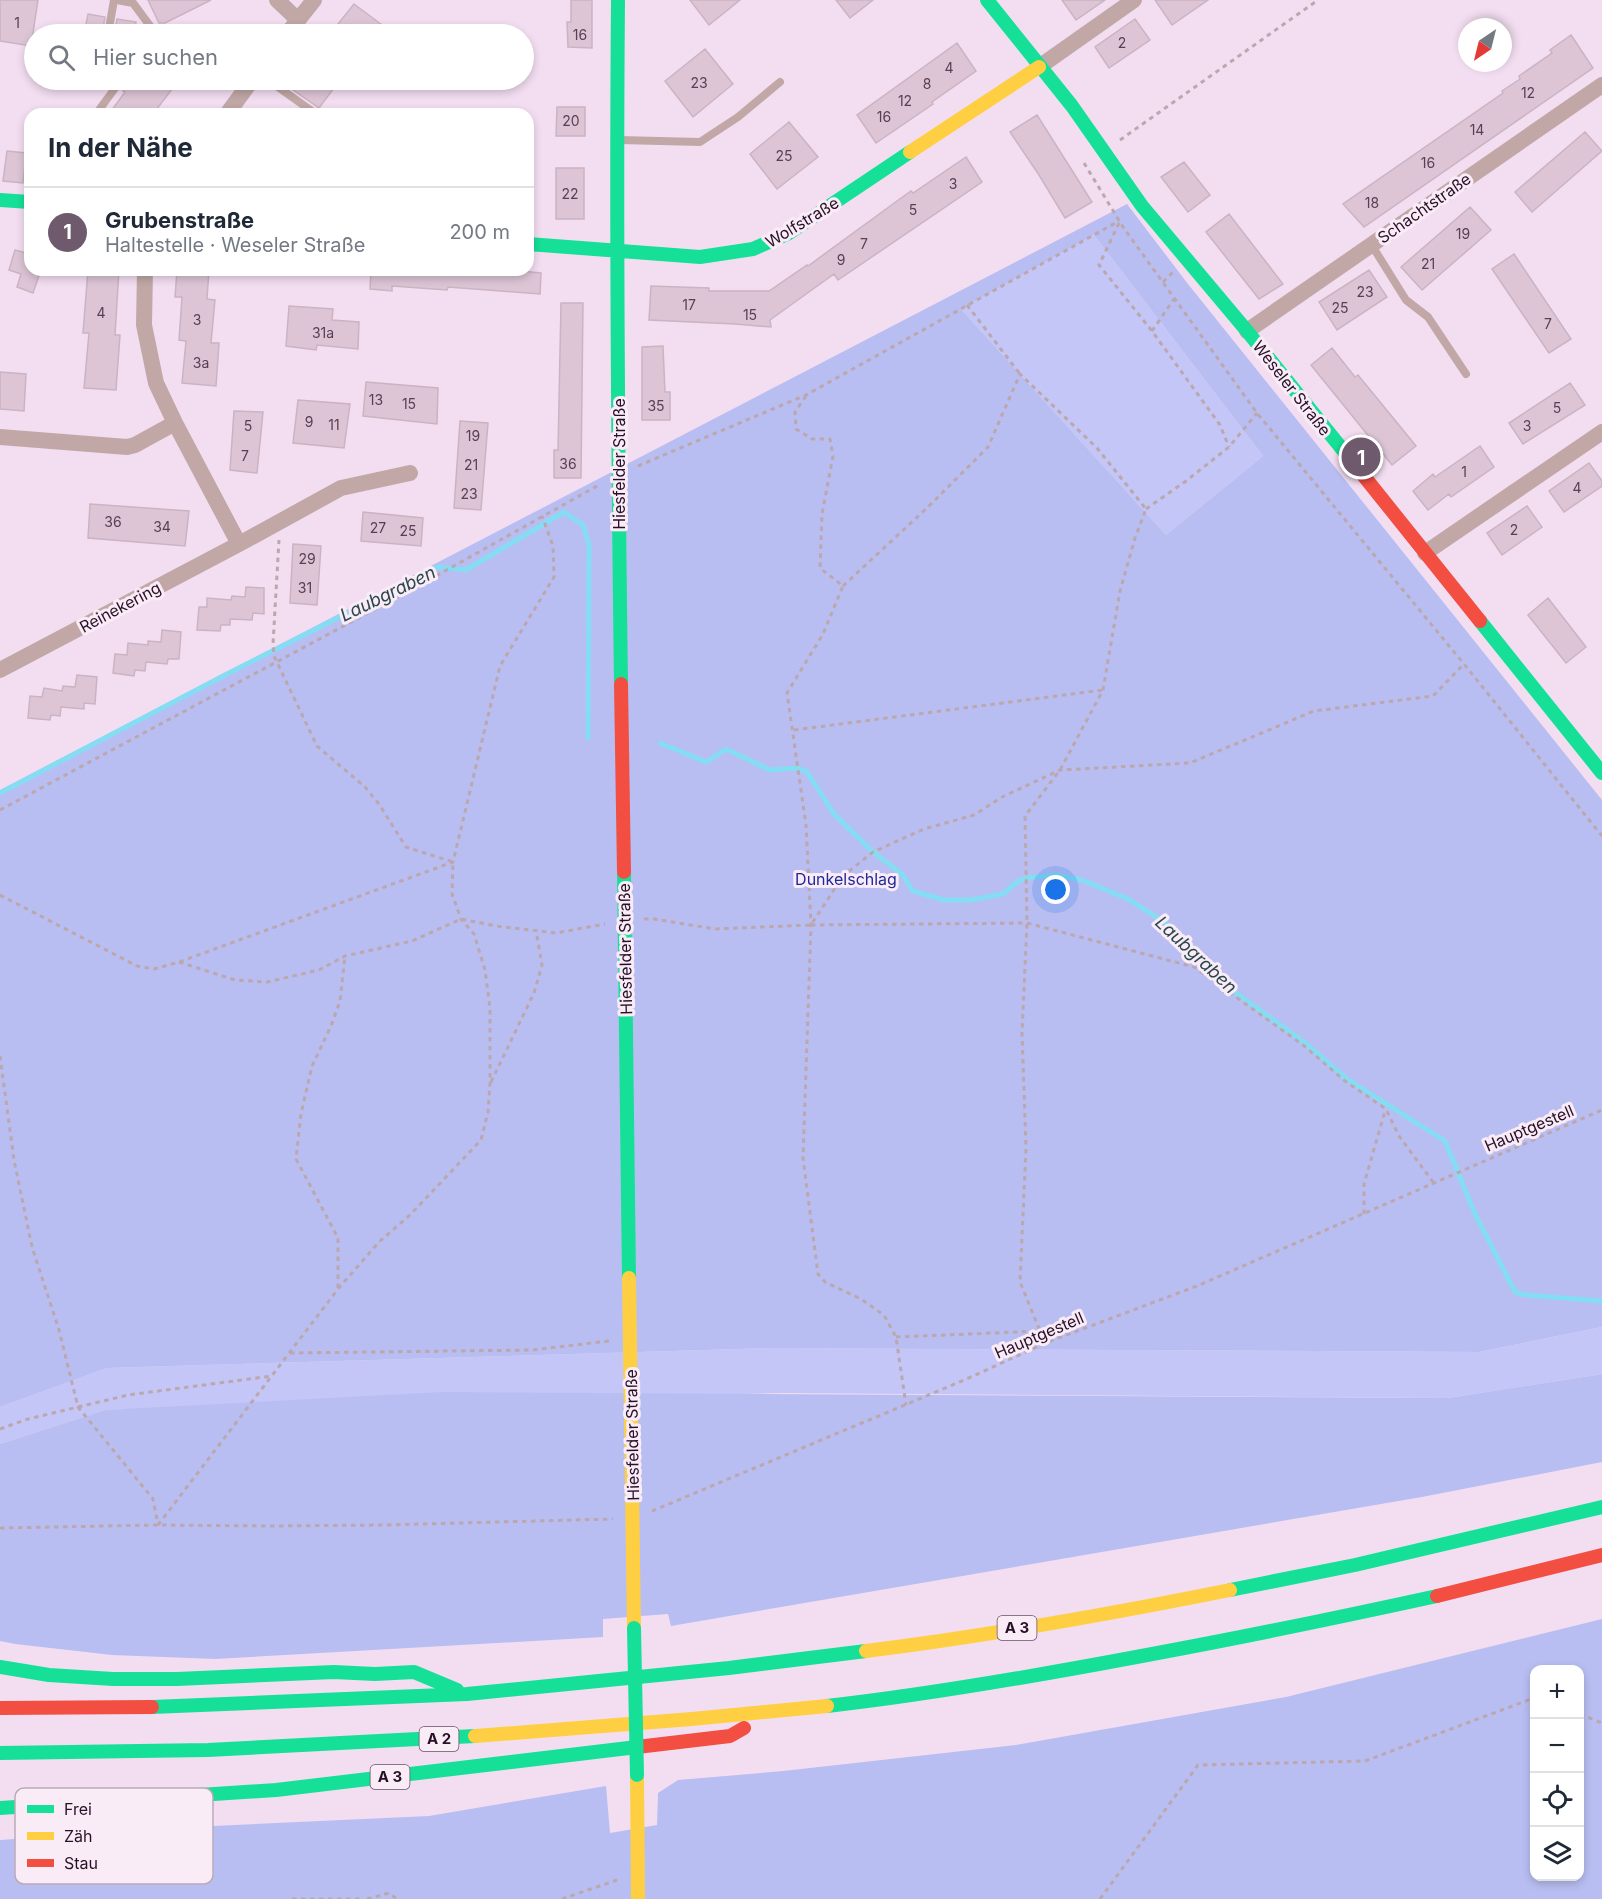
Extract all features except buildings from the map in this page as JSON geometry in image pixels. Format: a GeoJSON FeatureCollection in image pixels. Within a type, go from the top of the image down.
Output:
{"type":"FeatureCollection","features":[{"type":"Feature","properties":{"kind":"main road","name":"Hiesfelder Straße"},"geometry":{"type":"LineString","coordinates":[[618,0],[616,251],[619,361],[618,475],[638,1899]]}},
{"type":"Feature","properties":{"kind":"main road","name":"Weseler Straße"},"geometry":{"type":"LineString","coordinates":[[987,0],[1039,68],[1072,106],[1142,206],[1247,331],[1425,553],[1599,764]]}},
{"type":"Feature","properties":{"kind":"main road","name":"Wolfstraße"},"geometry":{"type":"LineString","coordinates":[[534,244],[700,257],[737,253],[768,243],[811,219],[1039,68]]}},
{"type":"Feature","properties":{"kind":"main road"},"geometry":{"type":"LineString","coordinates":[[0,200],[24,202]]}},
{"type":"Feature","properties":{"kind":"main road","name":"A 3"},"geometry":{"type":"LineString","coordinates":[[467,1694],[729,1668],[949,1640],[1148,1606],[1355,1565],[1602,1507]]}},
{"type":"Feature","properties":{"kind":"main road","name":"A 3"},"geometry":{"type":"LineString","coordinates":[[213,1794],[276,1790],[730,1736],[772,1712],[924,1693],[1135,1657],[1344,1616],[1551,1569],[1602,1555]]}},
{"type":"Feature","properties":{"kind":"main road"},"geometry":{"type":"LineString","coordinates":[[0,1667],[49,1675],[113,1679],[334,1671],[375,1674]]}},
{"type":"Feature","properties":{"kind":"main road"},"geometry":{"type":"LineString","coordinates":[[24,1685],[178,1687],[334,1681],[375,1674],[414,1672],[467,1694]]}},
{"type":"Feature","properties":{"kind":"main road"},"geometry":{"type":"LineString","coordinates":[[0,1708],[178,1707],[467,1694]]}},
{"type":"Feature","properties":{"kind":"main road","name":"A 2"},"geometry":{"type":"LineString","coordinates":[[0,1753],[104,1753],[332,1746],[772,1712]]}},
{"type":"Feature","properties":{"kind":"main road","name":"A 3"},"geometry":{"type":"LineString","coordinates":[[0,1808],[15,1807]]}},
{"type":"Feature","properties":{"kind":"street"},"geometry":{"type":"LineString","coordinates":[[277,0],[298,20]]}},
{"type":"Feature","properties":{"kind":"street"},"geometry":{"type":"LineString","coordinates":[[295,24],[314,0]]}},
{"type":"Feature","properties":{"kind":"street"},"geometry":{"type":"LineString","coordinates":[[1039,68],[1134,0]]}},
{"type":"Feature","properties":{"kind":"street","name":"Schachtstraße"},"geometry":{"type":"LineString","coordinates":[[1247,331],[1602,84]]}},
{"type":"Feature","properties":{"kind":"street"},"geometry":{"type":"LineString","coordinates":[[231,108],[245,90]]}},
{"type":"Feature","properties":{"kind":"street"},"geometry":{"type":"LineString","coordinates":[[145,276],[143,303],[147,346],[156,383],[239,544]]}},
{"type":"Feature","properties":{"kind":"street"},"geometry":{"type":"LineString","coordinates":[[0,437],[127,447],[175,423]]}},
{"type":"Feature","properties":{"kind":"street"},"geometry":{"type":"LineString","coordinates":[[1425,553],[1602,432]]}},
{"type":"Feature","properties":{"kind":"street","name":"Reinekering"},"geometry":{"type":"LineString","coordinates":[[0,670],[341,488],[410,473]]}},
{"type":"Feature","properties":{"kind":"lane"},"geometry":{"type":"LineString","coordinates":[[110,24],[116,0],[133,3],[149,24]]}},
{"type":"Feature","properties":{"kind":"lane"},"geometry":{"type":"LineString","coordinates":[[618,140],[700,142],[738,117],[780,82]]}},
{"type":"Feature","properties":{"kind":"lane"},"geometry":{"type":"LineString","coordinates":[[100,108],[114,90]]}},
{"type":"Feature","properties":{"kind":"lane"},"geometry":{"type":"LineString","coordinates":[[282,90],[308,108]]}},
{"type":"Feature","properties":{"kind":"lane"},"geometry":{"type":"LineString","coordinates":[[1371,244],[1406,300],[1428,316],[1466,374]]}},
{"type":"Feature","properties":{"kind":"path"},"geometry":{"type":"LineString","coordinates":[[1104,151],[1318,0]]}},
{"type":"Feature","properties":{"kind":"path"},"geometry":{"type":"LineString","coordinates":[[1119,221],[1257,413],[1464,664],[1602,837]]}},
{"type":"Feature","properties":{"kind":"path"},"geometry":{"type":"LineString","coordinates":[[0,810],[445,571],[618,475],[806,395],[1119,221]]}},
{"type":"Feature","properties":{"kind":"path"},"geometry":{"type":"LineString","coordinates":[[1119,221],[1099,265],[1152,331],[1220,425],[1229,447]]}},
{"type":"Feature","properties":{"kind":"path"},"geometry":{"type":"LineString","coordinates":[[1152,331],[1174,299]]}},
{"type":"Feature","properties":{"kind":"path"},"geometry":{"type":"LineString","coordinates":[[968,305],[1020,374],[1097,448],[1146,509]]}},
{"type":"Feature","properties":{"kind":"path"},"geometry":{"type":"LineString","coordinates":[[906,1405],[896,1337],[884,1315],[861,1299],[825,1282],[818,1274],[803,1158],[811,925],[806,825],[787,693],[823,634],[843,586],[927,508],[988,447],[1020,374]]}},
{"type":"Feature","properties":{"kind":"path"},"geometry":{"type":"LineString","coordinates":[[806,395],[795,412],[796,429],[812,439],[830,439],[833,456],[822,514],[820,568],[843,586]]}},
{"type":"Feature","properties":{"kind":"path"},"geometry":{"type":"LineString","coordinates":[[1048,1342],[1040,1331],[1020,1282],[1026,1148],[1022,1033],[1027,923],[1025,816],[1059,770],[1103,690],[1120,591],[1146,509],[1229,447],[1257,413]]}},
{"type":"Feature","properties":{"kind":"path"},"geometry":{"type":"LineString","coordinates":[[158,1524],[338,1289],[379,1242],[410,1215],[480,1140],[488,1112],[490,1008],[485,970],[474,934],[461,919],[452,894],[453,862],[500,666],[554,577],[553,546],[542,516]]}},
{"type":"Feature","properties":{"kind":"path"},"geometry":{"type":"LineString","coordinates":[[280,522],[274,656],[317,746],[365,787],[379,804],[405,847],[453,862]]}},
{"type":"Feature","properties":{"kind":"path"},"geometry":{"type":"LineString","coordinates":[[811,925],[843,876],[873,852],[924,829],[974,815],[1002,797],[1059,770],[1190,762],[1314,711],[1433,696],[1464,664]]}},
{"type":"Feature","properties":{"kind":"path"},"geometry":{"type":"LineString","coordinates":[[794,730],[1103,690]]}},
{"type":"Feature","properties":{"kind":"path"},"geometry":{"type":"LineString","coordinates":[[0,895],[136,966],[154,969],[179,962],[453,862]]}},
{"type":"Feature","properties":{"kind":"path"},"geometry":{"type":"LineString","coordinates":[[179,962],[235,980],[267,982],[320,970],[345,956],[412,941],[461,919],[496,926],[556,933],[624,920],[654,919],[715,929],[811,925],[1027,923],[1194,967],[1303,1046],[1345,1081],[1386,1109],[1400,1136],[1433,1183]]}},
{"type":"Feature","properties":{"kind":"path"},"geometry":{"type":"LineString","coordinates":[[490,1083],[534,993],[542,965],[536,930]]}},
{"type":"Feature","properties":{"kind":"path"},"geometry":{"type":"LineString","coordinates":[[338,1289],[338,1238],[296,1159],[301,1114],[312,1066],[331,1026],[340,1000],[345,956]]}},
{"type":"Feature","properties":{"kind":"path"},"geometry":{"type":"LineString","coordinates":[[0,1056],[14,1160],[32,1247],[59,1330],[78,1407],[153,1499],[158,1524]]}},
{"type":"Feature","properties":{"kind":"path"},"geometry":{"type":"LineString","coordinates":[[1364,1214],[1364,1184],[1386,1109]]}},
{"type":"Feature","properties":{"kind":"path","name":"Hauptgestell"},"geometry":{"type":"LineString","coordinates":[[0,1528],[158,1524],[383,1525],[609,1520],[648,1513],[906,1405],[1048,1342],[1197,1287],[1602,1110]]}},
{"type":"Feature","properties":{"kind":"path"},"geometry":{"type":"LineString","coordinates":[[896,1337],[1040,1331]]}},
{"type":"Feature","properties":{"kind":"path"},"geometry":{"type":"LineString","coordinates":[[290,1353],[532,1350],[631,1338]]}},
{"type":"Feature","properties":{"kind":"path"},"geometry":{"type":"LineString","coordinates":[[0,1428],[27,1419],[128,1395],[273,1376]]}},
{"type":"Feature","properties":{"kind":"path"},"geometry":{"type":"LineString","coordinates":[[1100,1899],[1198,1765],[1365,1761],[1530,1699]]}},
{"type":"Feature","properties":{"kind":"path"},"geometry":{"type":"LineString","coordinates":[[1584,1716],[1602,1723]]}},
{"type":"Feature","properties":{"kind":"path"},"geometry":{"type":"LineString","coordinates":[[562,1899],[638,1874]]}},
{"type":"Feature","properties":{"kind":"path"},"geometry":{"type":"LineString","coordinates":[[367,1899],[389,1893],[396,1899]]}},
{"type":"Feature","properties":{"kind":"path"},"geometry":{"type":"LineString","coordinates":[[292,1899],[362,1899]]}},
{"type":"Feature","properties":{"kind":"shaded area"},"geometry":{"type":"Polygon","coordinates":[[[1094,235],[1263,456],[1166,535],[961,309],[1094,235]]]}},
{"type":"Feature","properties":{"kind":"shaded area"},"geometry":{"type":"Polygon","coordinates":[[[1602,1327],[1602,1374],[1448,1398],[782,1393],[105,1410],[0,1444],[0,1407],[107,1368],[773,1348],[1479,1352],[1602,1327]]]}},
{"type":"Feature","properties":{"kind":"green space","name":"Dunkelschlag"},"geometry":{"type":"Polygon","coordinates":[[[1127,204],[1188,284],[1602,800],[1602,1327],[1479,1352],[773,1348],[107,1368],[0,1407],[0,790],[1127,204]],[[1094,235],[961,309],[1166,535],[1263,456],[1094,235]]]}},
{"type":"Feature","properties":{"kind":"green space"},"geometry":{"type":"Polygon","coordinates":[[[1602,1374],[1602,1462],[1422,1497],[671,1626],[668,1614],[603,1619],[603,1637],[215,1659],[112,1655],[0,1641],[0,1444],[105,1410],[442,1392],[1448,1398],[1602,1374]]]}},
{"type":"Feature","properties":{"kind":"green space"},"geometry":{"type":"Polygon","coordinates":[[[1602,1619],[1602,1899],[0,1899],[0,1840],[15,1839],[15,1884],[213,1884],[213,1826],[429,1816],[606,1786],[610,1833],[657,1825],[658,1793],[678,1780],[783,1771],[1016,1745],[1286,1697],[1602,1619]]]}},
{"type":"Feature","properties":{"kind":"waterway","name":"Laubgraben"},"geometry":{"type":"LineString","coordinates":[[0,793],[438,567],[466,570],[564,512],[583,525],[589,545],[588,738]]}},
{"type":"Feature","properties":{"kind":"waterway","name":"Laubgraben"},"geometry":{"type":"LineString","coordinates":[[660,743],[706,762],[726,749],[770,770],[798,768],[807,772],[834,814],[873,852],[902,874],[913,891],[944,900],[970,900],[1003,894],[1018,881],[1027,878],[1056,875],[1082,880],[1128,899],[1170,926],[1236,993],[1305,1043],[1347,1079],[1445,1141],[1475,1214],[1515,1292],[1526,1295],[1602,1301]]}},
{"type":"Feature","properties":{"kind":"traffic: fast"},"geometry":{"type":"LineString","coordinates":[[618,0],[621,684]]}},
{"type":"Feature","properties":{"kind":"traffic: fast"},"geometry":{"type":"LineString","coordinates":[[987,0],[1072,106],[1142,206],[1355,465]]}},
{"type":"Feature","properties":{"kind":"traffic: fast"},"geometry":{"type":"LineString","coordinates":[[534,244],[700,257],[753,249],[789,233],[910,152]]}},
{"type":"Feature","properties":{"kind":"traffic: fast"},"geometry":{"type":"LineString","coordinates":[[0,200],[24,202]]}},
{"type":"Feature","properties":{"kind":"traffic: fast"},"geometry":{"type":"LineString","coordinates":[[1480,621],[1602,773]]}},
{"type":"Feature","properties":{"kind":"traffic: fast"},"geometry":{"type":"LineString","coordinates":[[624,872],[629,1278]]}},
{"type":"Feature","properties":{"kind":"traffic: fast"},"geometry":{"type":"LineString","coordinates":[[1230,1590],[1355,1565],[1602,1507]]}},
{"type":"Feature","properties":{"kind":"traffic: fast"},"geometry":{"type":"LineString","coordinates":[[827,1706],[947,1690],[1067,1670],[1437,1596]]}},
{"type":"Feature","properties":{"kind":"traffic: fast"},"geometry":{"type":"LineString","coordinates":[[634,1628],[637,1775]]}},
{"type":"Feature","properties":{"kind":"traffic: fast"},"geometry":{"type":"LineString","coordinates":[[152,1707],[467,1694],[729,1668],[866,1651]]}},
{"type":"Feature","properties":{"kind":"traffic: fast"},"geometry":{"type":"LineString","coordinates":[[0,1667],[49,1675],[113,1679],[177,1679],[334,1672],[375,1674],[414,1672],[457,1690]]}},
{"type":"Feature","properties":{"kind":"traffic: fast"},"geometry":{"type":"LineString","coordinates":[[0,1753],[208,1750],[475,1736]]}},
{"type":"Feature","properties":{"kind":"traffic: fast"},"geometry":{"type":"LineString","coordinates":[[213,1794],[276,1790],[637,1747]]}},
{"type":"Feature","properties":{"kind":"traffic: fast"},"geometry":{"type":"LineString","coordinates":[[0,1808],[15,1807]]}},
{"type":"Feature","properties":{"kind":"traffic: slow"},"geometry":{"type":"LineString","coordinates":[[910,152],[1039,67]]}},
{"type":"Feature","properties":{"kind":"traffic: slow"},"geometry":{"type":"LineString","coordinates":[[629,1278],[634,1628]]}},
{"type":"Feature","properties":{"kind":"traffic: slow"},"geometry":{"type":"LineString","coordinates":[[866,1651],[1049,1624],[1230,1590]]}},
{"type":"Feature","properties":{"kind":"traffic: slow"},"geometry":{"type":"LineString","coordinates":[[475,1736],[827,1706]]}},
{"type":"Feature","properties":{"kind":"traffic: slow"},"geometry":{"type":"LineString","coordinates":[[637,1775],[638,1899]]}},
{"type":"Feature","properties":{"kind":"traffic: jam"},"geometry":{"type":"LineString","coordinates":[[1355,465],[1480,621]]}},
{"type":"Feature","properties":{"kind":"traffic: jam"},"geometry":{"type":"LineString","coordinates":[[621,684],[624,872]]}},
{"type":"Feature","properties":{"kind":"traffic: jam"},"geometry":{"type":"LineString","coordinates":[[1437,1596],[1602,1555]]}},
{"type":"Feature","properties":{"kind":"traffic: jam"},"geometry":{"type":"LineString","coordinates":[[0,1708],[152,1707]]}},
{"type":"Feature","properties":{"kind":"traffic: jam"},"geometry":{"type":"LineString","coordinates":[[637,1747],[730,1736],[744,1728]]}},
{"type":"Feature","properties":{"kind":"place","name":"Grubenstraße"},"geometry":{"type":"Point","coordinates":[1361,457]}}]}
